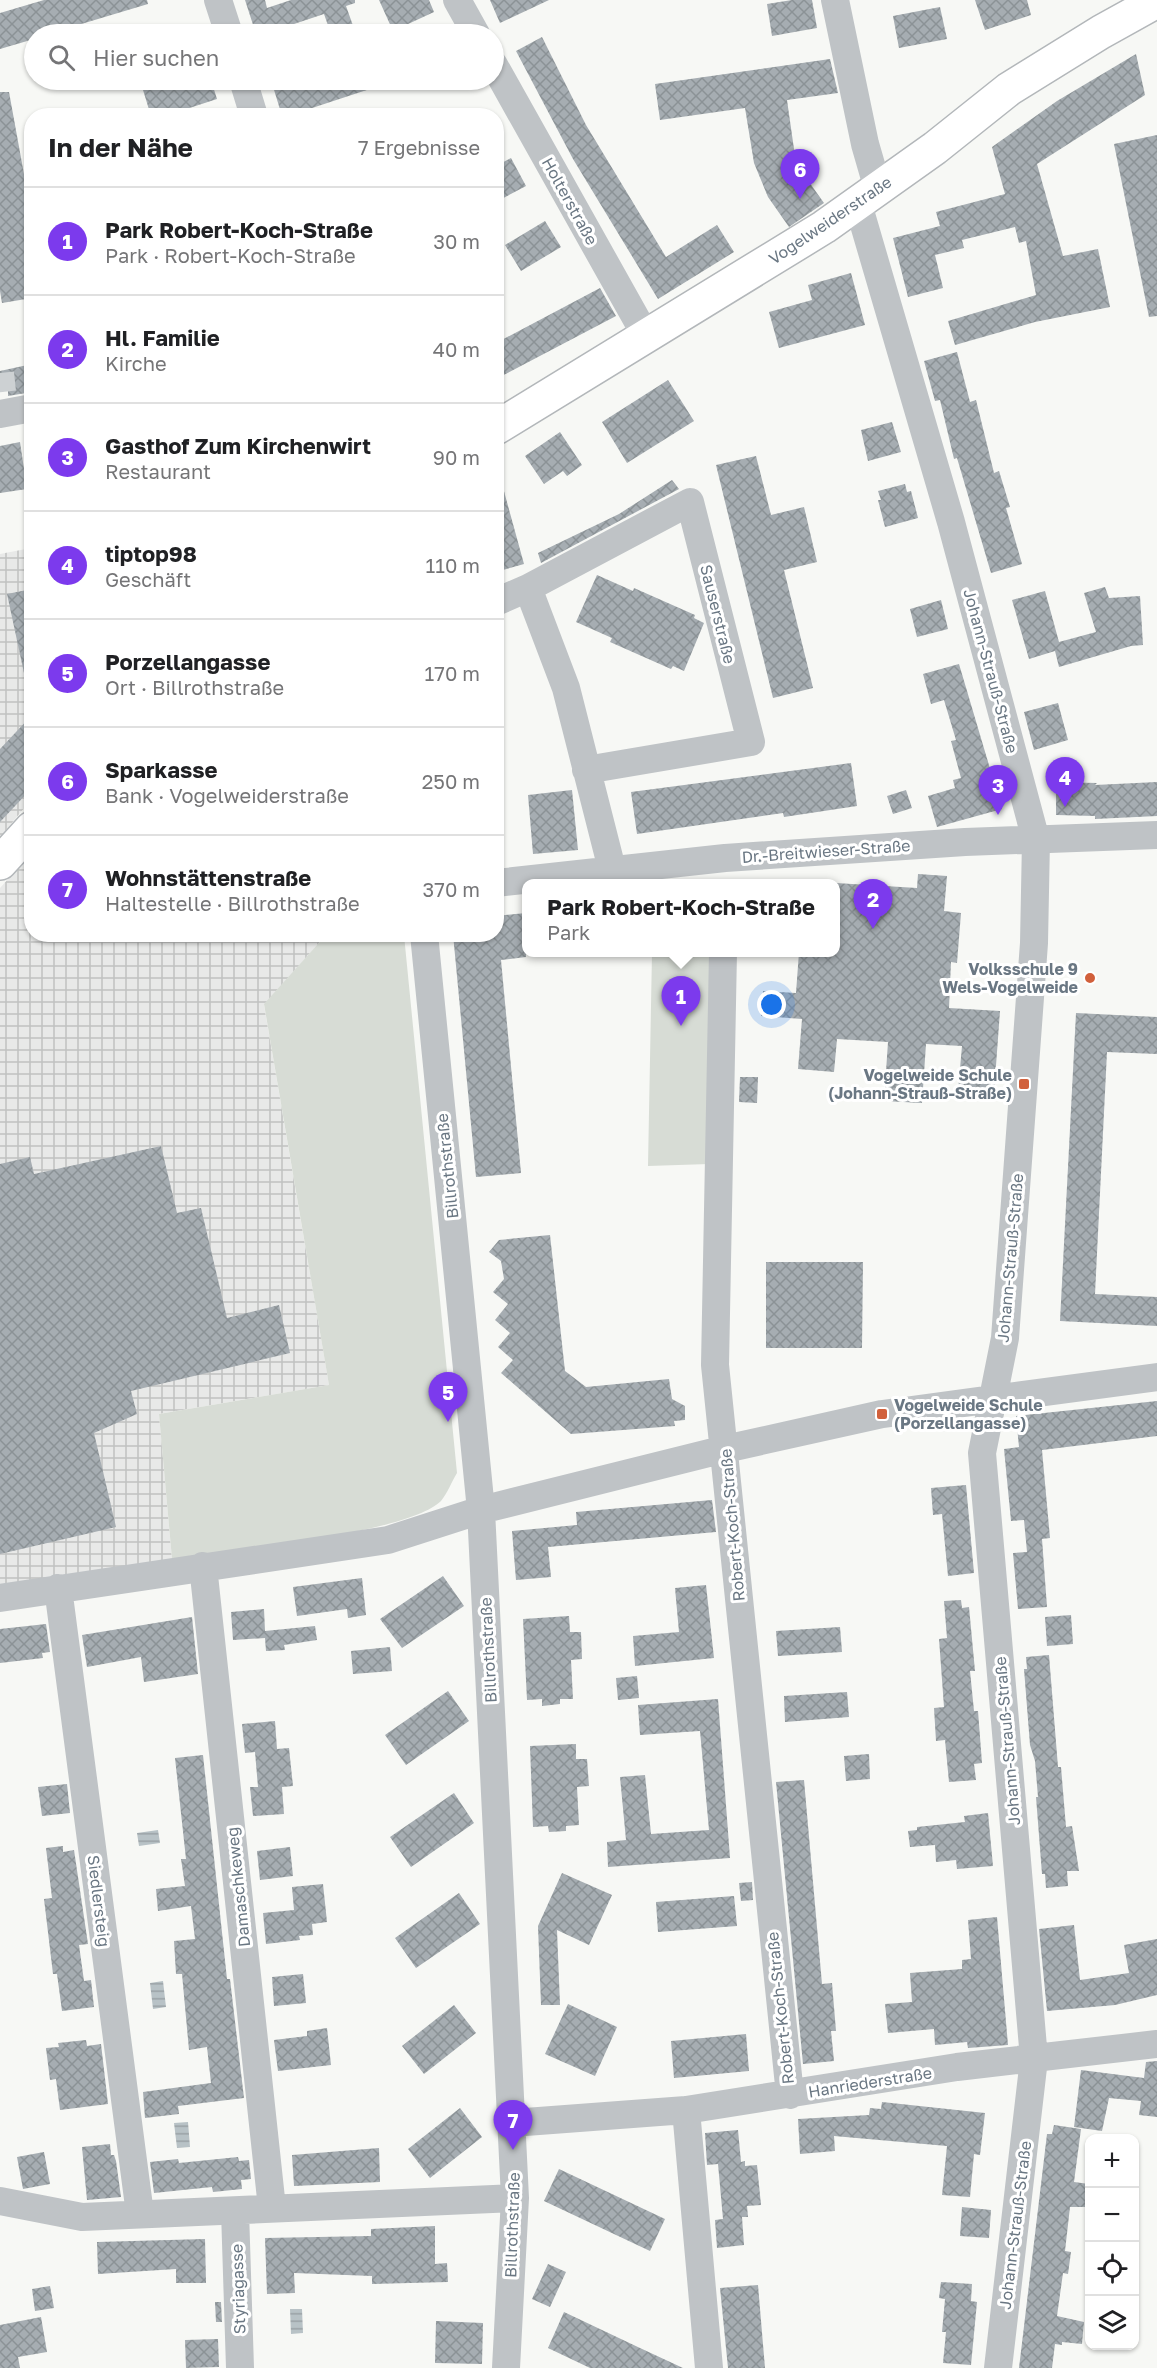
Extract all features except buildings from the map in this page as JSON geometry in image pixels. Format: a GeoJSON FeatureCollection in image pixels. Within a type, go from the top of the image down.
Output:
{"type":"FeatureCollection","features":[{"type":"Feature","properties":{"kind":"main road","name":"Vogelweiderstraße"},"geometry":{"type":"LineString","coordinates":[[504,423],[788,250],[868,196],[1017,84],[1101,32],[1154,6]]}},
{"type":"Feature","properties":{"kind":"main road"},"geometry":{"type":"LineString","coordinates":[[0,863],[24,837]]}},
{"type":"Feature","properties":{"kind":"street"},"geometry":{"type":"LineString","coordinates":[[218,0],[226,24]]}},
{"type":"Feature","properties":{"kind":"street"},"geometry":{"type":"LineString","coordinates":[[457,0],[470,24]]}},
{"type":"Feature","properties":{"kind":"street","name":"Johann-Strauß-Straße"},"geometry":{"type":"LineString","coordinates":[[835,0],[865,144],[868,196],[951,522],[1036,840],[1034,943],[1005,1338],[982,1453],[1034,2059],[998,2368]]}},
{"type":"Feature","properties":{"kind":"street","name":"Holterstraße"},"geometry":{"type":"LineString","coordinates":[[504,83],[646,336]]}},
{"type":"Feature","properties":{"kind":"street"},"geometry":{"type":"LineString","coordinates":[[246,90],[252,108]]}},
{"type":"Feature","properties":{"kind":"street","name":"Sauserstraße"},"geometry":{"type":"LineString","coordinates":[[504,598],[690,502],[750,742],[586,770]]}},
{"type":"Feature","properties":{"kind":"street"},"geometry":{"type":"LineString","coordinates":[[528,588],[566,688],[612,869]]}},
{"type":"Feature","properties":{"kind":"street","name":"Dr.-Breitwieser-Straße"},"geometry":{"type":"LineString","coordinates":[[529,879],[612,869],[725,871],[965,842],[1157,835]]}},
{"type":"Feature","properties":{"kind":"street","name":"Dr.-Breitwieser-Straße"},"geometry":{"type":"LineString","coordinates":[[504,882],[522,880]]}},
{"type":"Feature","properties":{"kind":"street","name":"Billrothstraße"},"geometry":{"type":"LineString","coordinates":[[425,942],[481,1510],[515,2198],[506,2368]]}},
{"type":"Feature","properties":{"kind":"street","name":"Robert-Koch-Straße"},"geometry":{"type":"LineString","coordinates":[[723,957],[715,1365],[725,1449],[755,1777],[790,2095]]}},
{"type":"Feature","properties":{"kind":"street"},"geometry":{"type":"LineString","coordinates":[[0,1598],[388,1540],[481,1510],[725,1449],[882,1414],[1157,1377]]}},
{"type":"Feature","properties":{"kind":"street","name":"Damaschkeweg"},"geometry":{"type":"LineString","coordinates":[[203,1566],[272,2208]]}},
{"type":"Feature","properties":{"kind":"street","name":"Siedlersteig"},"geometry":{"type":"LineString","coordinates":[[58,1588],[140,2214]]}},
{"type":"Feature","properties":{"kind":"street","name":"Hanriederstraße"},"geometry":{"type":"LineString","coordinates":[[512,2123],[687,2110],[957,2067],[1157,2044]]}},
{"type":"Feature","properties":{"kind":"street"},"geometry":{"type":"LineString","coordinates":[[687,2110],[709,2368]]}},
{"type":"Feature","properties":{"kind":"street"},"geometry":{"type":"LineString","coordinates":[[0,2201],[82,2217],[515,2198]]}},
{"type":"Feature","properties":{"kind":"street","name":"Styriagasse"},"geometry":{"type":"LineString","coordinates":[[235,2211],[240,2368]]}},
{"type":"Feature","properties":{"kind":"shaded area"},"geometry":{"type":"Polygon","coordinates":[[[24,549],[24,808],[0,837],[0,554],[24,549]]]}},
{"type":"Feature","properties":{"kind":"shaded area"},"geometry":{"type":"Polygon","coordinates":[[[24,862],[24,942],[320,942],[264,1005],[329,1385],[159,1414],[172,1559],[0,1586],[0,888],[24,862]]]}},
{"type":"Feature","properties":{"kind":"shaded area"},"geometry":{"type":"Polygon","coordinates":[[[320,942],[405,942],[457,1473],[441,1501],[422,1513],[392,1523],[314,1539],[172,1559],[159,1414],[329,1385],[264,1004],[320,942]]]}},
{"type":"Feature","properties":{"kind":"shaded area"},"geometry":{"type":"Polygon","coordinates":[[[652,957],[712,957],[709,1164],[648,1166],[652,957]]]}},
{"type":"Feature","properties":{"kind":"shaded area"},"geometry":{"type":"Polygon","coordinates":[[[158,1830],[160,1843],[139,1846],[137,1833],[158,1830]]]}},
{"type":"Feature","properties":{"kind":"shaded area"},"geometry":{"type":"Polygon","coordinates":[[[163,1981],[166,2007],[153,2009],[150,1983],[163,1981]]]}},
{"type":"Feature","properties":{"kind":"shaded area"},"geometry":{"type":"Polygon","coordinates":[[[188,2122],[190,2147],[177,2148],[174,2123],[188,2122]]]}},
{"type":"Feature","properties":{"kind":"shaded area"},"geometry":{"type":"Polygon","coordinates":[[[290,2309],[302,2309],[303,2333],[291,2334],[290,2309]]]}},
{"type":"Feature","properties":{"kind":"tunnel"},"geometry":{"type":"LineString","coordinates":[[0,373],[2,392]]}},
{"type":"Feature","properties":{"kind":"place","name":"Sparkasse"},"geometry":{"type":"Point","coordinates":[800,199]}},
{"type":"Feature","properties":{"kind":"place","name":"tiptop98"},"geometry":{"type":"Point","coordinates":[1065,807]}},
{"type":"Feature","properties":{"kind":"place","name":"Gasthof Zum Kirchenwirt"},"geometry":{"type":"Point","coordinates":[998,815]}},
{"type":"Feature","properties":{"kind":"place","name":"Hl. Familie"},"geometry":{"type":"Point","coordinates":[873,929]}},
{"type":"Feature","properties":{"kind":"place","name":"Volksschule 9 Wels-Vogelweide"},"geometry":{"type":"Point","coordinates":[1090,978]}},
{"type":"Feature","properties":{"kind":"place","name":"Park Robert-Koch-Straße"},"geometry":{"type":"Point","coordinates":[681,1026]}},
{"type":"Feature","properties":{"kind":"place","name":"Vogelweide Schule (Johann-Strauß-Straße)"},"geometry":{"type":"Point","coordinates":[1024,1084]}},
{"type":"Feature","properties":{"kind":"place","name":"Vogelweide Schule (Porzellangasse)"},"geometry":{"type":"Point","coordinates":[882,1414]}},
{"type":"Feature","properties":{"kind":"place","name":"Porzellangasse"},"geometry":{"type":"Point","coordinates":[448,1422]}},
{"type":"Feature","properties":{"kind":"place","name":"Wohnstättenstraße"},"geometry":{"type":"Point","coordinates":[513,2150]}}]}
